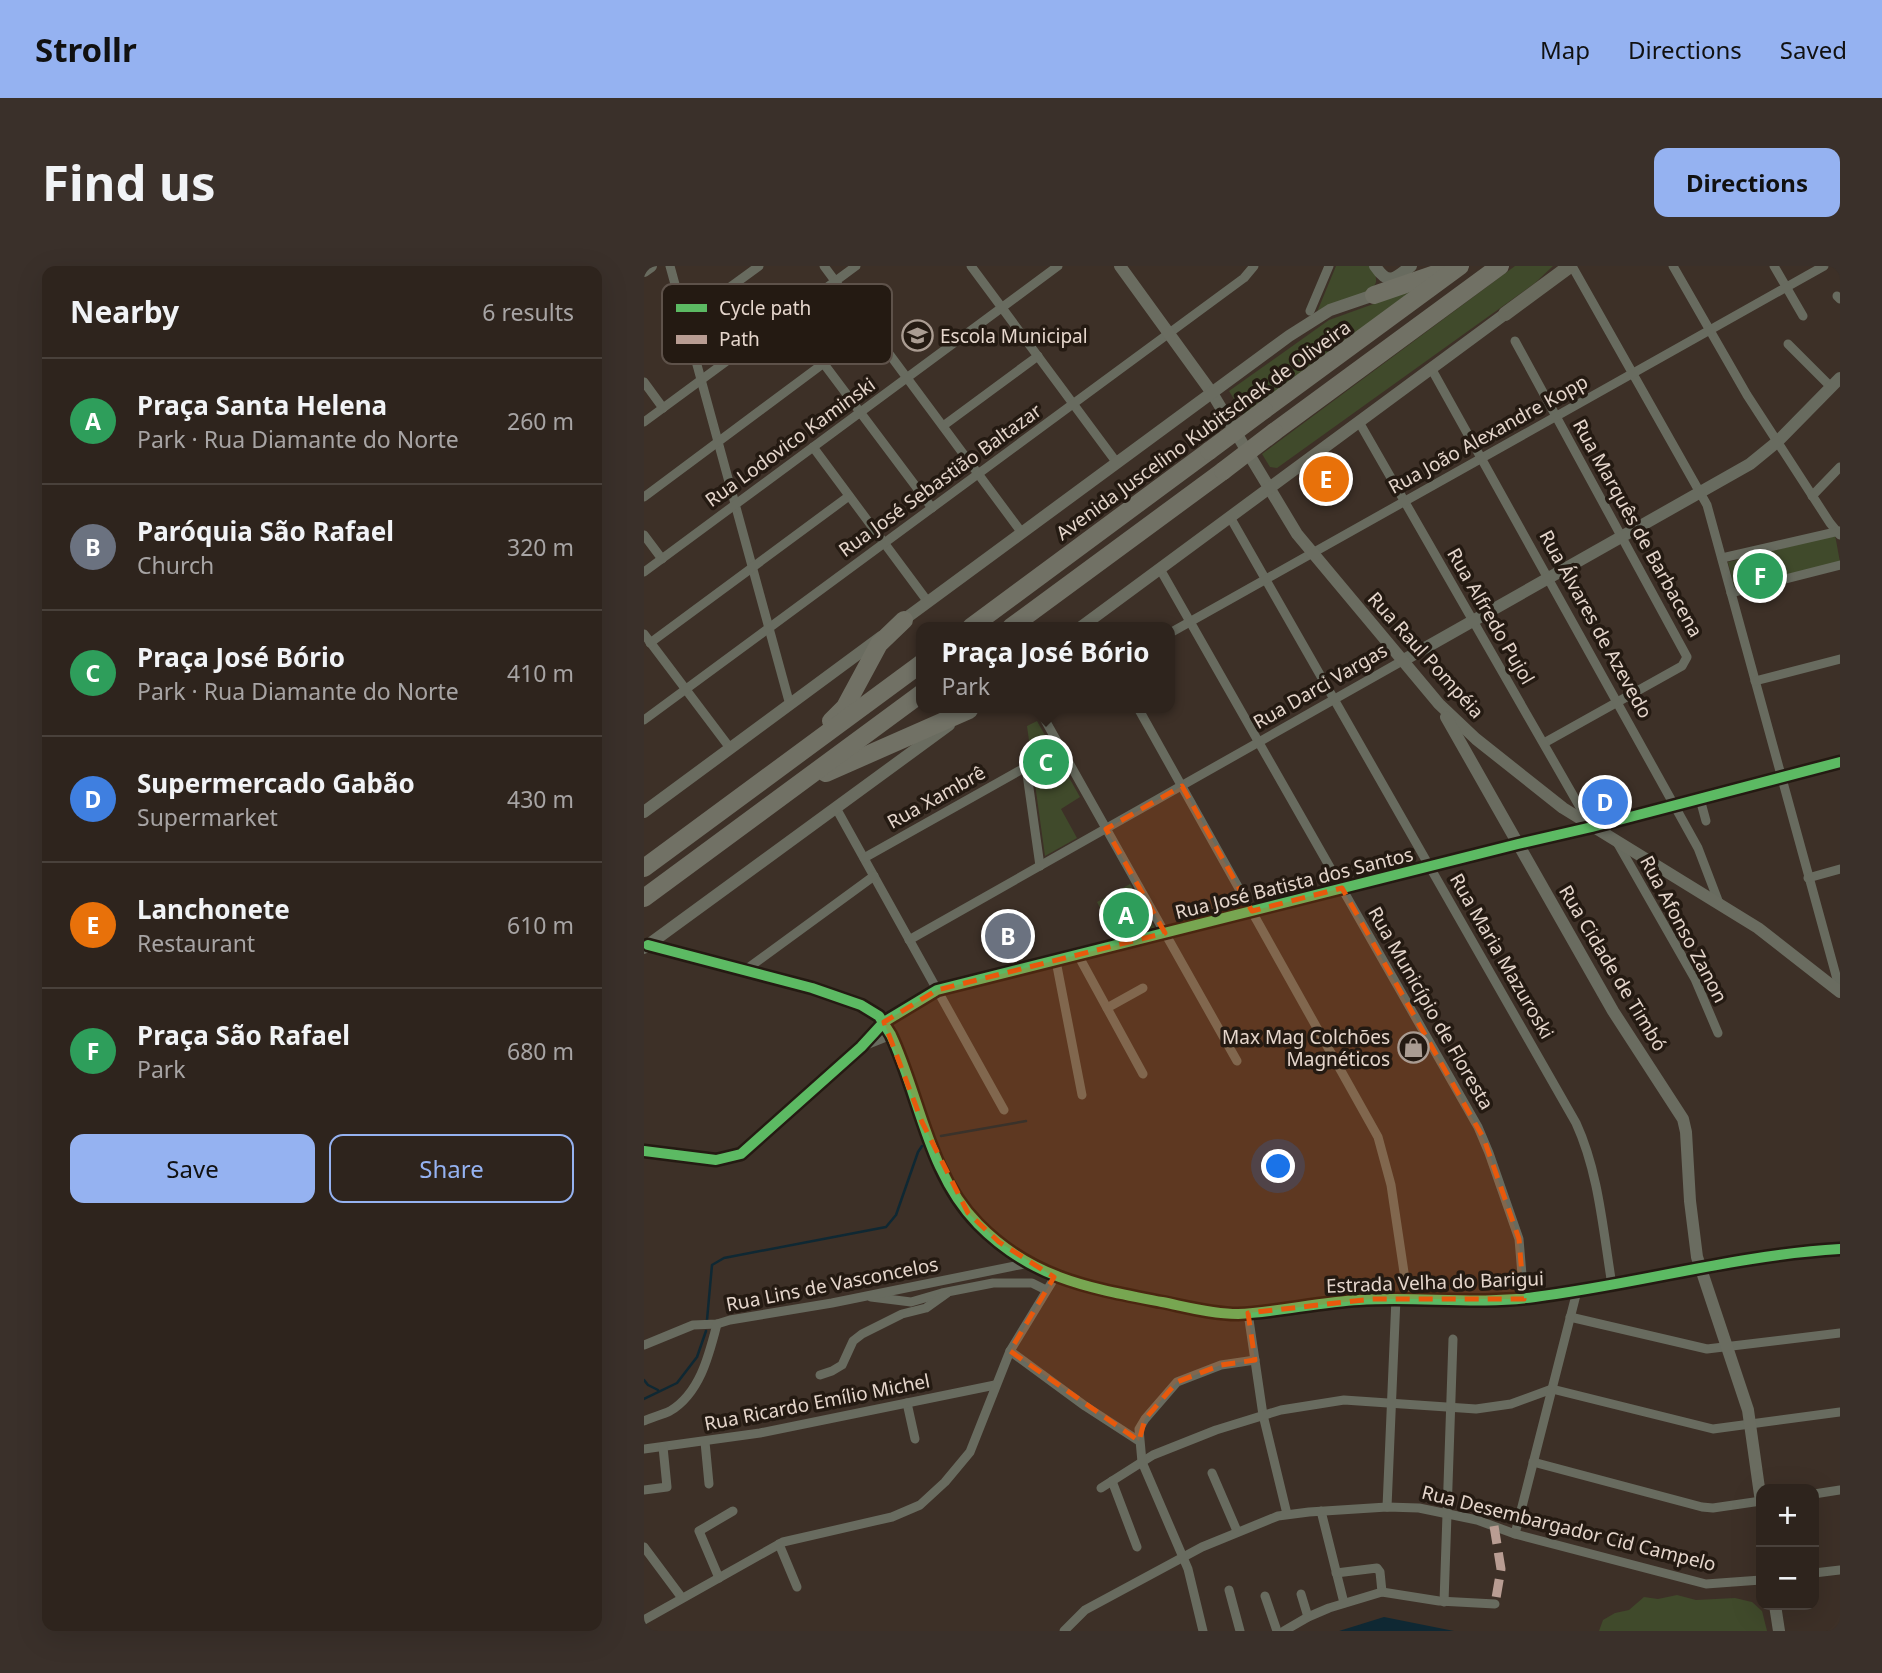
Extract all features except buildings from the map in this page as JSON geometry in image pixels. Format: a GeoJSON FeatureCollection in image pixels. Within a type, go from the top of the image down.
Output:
{"type":"FeatureCollection","features":[{"type":"Feature","properties":{"kind":"highway"},"geometry":{"type":"LineString","coordinates":[[1374,295],[1454,266]]}},
{"type":"Feature","properties":{"kind":"highway","name":"Avenida Juscelino Kubitschek de Oliveira"},"geometry":{"type":"LineString","coordinates":[[978,622],[1460,266]]}},
{"type":"Feature","properties":{"kind":"highway"},"geometry":{"type":"LineString","coordinates":[[1018,622],[1500,266]]}},
{"type":"Feature","properties":{"kind":"highway"},"geometry":{"type":"LineString","coordinates":[[796,756],[845,707],[873,653],[904,620]]}},
{"type":"Feature","properties":{"kind":"highway"},"geometry":{"type":"LineString","coordinates":[[644,868],[916,667]]}},
{"type":"Feature","properties":{"kind":"highway"},"geometry":{"type":"LineString","coordinates":[[644,898],[916,697]]}},
{"type":"Feature","properties":{"kind":"highway"},"geometry":{"type":"LineString","coordinates":[[788,792],[961,713]]}},
{"type":"Feature","properties":{"kind":"main road","name":"Rua Raul Pompéia"},"geometry":{"type":"LineString","coordinates":[[1120,266],[1212,393],[1292,525],[1312,553],[1439,704],[1474,737],[1575,817],[1773,938],[1840,991]]}},
{"type":"Feature","properties":{"kind":"main road"},"geometry":{"type":"LineString","coordinates":[[1091,622],[1571,266]]}},
{"type":"Feature","properties":{"kind":"main road"},"geometry":{"type":"LineString","coordinates":[[644,812],[1319,316],[1341,305],[1374,295]]}},
{"type":"Feature","properties":{"kind":"main road","name":"Rua Cidade de Timbó"},"geometry":{"type":"LineString","coordinates":[[1439,704],[1620,1022],[1683,1119],[1692,1225],[1699,1268],[1751,1424],[1759,1484]]}},
{"type":"Feature","properties":{"kind":"main road"},"geometry":{"type":"LineString","coordinates":[[646,946],[965,713]]}},
{"type":"Feature","properties":{"kind":"main road"},"geometry":{"type":"LineString","coordinates":[[1458,740],[1463,734],[1474,737],[1474,766]]}},
{"type":"Feature","properties":{"kind":"main road"},"geometry":{"type":"LineString","coordinates":[[1776,1610],[1779,1631]]}},
{"type":"Feature","properties":{"kind":"street"},"geometry":{"type":"LineString","coordinates":[[644,271],[651,266]]}},
{"type":"Feature","properties":{"kind":"street"},"geometry":{"type":"LineString","coordinates":[[670,266],[675,284]]}},
{"type":"Feature","properties":{"kind":"street"},"geometry":{"type":"LineString","coordinates":[[734,284],[759,266]]}},
{"type":"Feature","properties":{"kind":"street"},"geometry":{"type":"LineString","coordinates":[[824,266],[837,284]]}},
{"type":"Feature","properties":{"kind":"street"},"geometry":{"type":"LineString","coordinates":[[831,284],[856,266]]}},
{"type":"Feature","properties":{"kind":"street"},"geometry":{"type":"LineString","coordinates":[[971,266],[1117,463]]}},
{"type":"Feature","properties":{"kind":"street","name":"Rua Lodovico Kaminski"},"geometry":{"type":"LineString","coordinates":[[644,572],[1058,266]]}},
{"type":"Feature","properties":{"kind":"street","name":"Rua José Sebastião Baltazar"},"geometry":{"type":"LineString","coordinates":[[644,720],[1244,278],[1254,266]]}},
{"type":"Feature","properties":{"kind":"street"},"geometry":{"type":"LineString","coordinates":[[1310,311],[1329,266]]}},
{"type":"Feature","properties":{"kind":"street"},"geometry":{"type":"LineString","coordinates":[[1376,266],[1384,278],[1396,278],[1411,266]]}},
{"type":"Feature","properties":{"kind":"street"},"geometry":{"type":"LineString","coordinates":[[1571,266],[1701,492],[1710,513],[1840,991]]}},
{"type":"Feature","properties":{"kind":"street"},"geometry":{"type":"LineString","coordinates":[[1673,266],[1747,395],[1830,523],[1840,532]]}},
{"type":"Feature","properties":{"kind":"street"},"geometry":{"type":"LineString","coordinates":[[1774,266],[1803,316]]}},
{"type":"Feature","properties":{"kind":"street","name":"Rua João Alexandre Kopp"},"geometry":{"type":"LineString","coordinates":[[1175,630],[1824,266]]}},
{"type":"Feature","properties":{"kind":"street","name":"Rua Marquês de Barbacena"},"geometry":{"type":"LineString","coordinates":[[1515,341],[1686,653],[1682,666],[1617,702]]}},
{"type":"Feature","properties":{"kind":"street"},"geometry":{"type":"LineString","coordinates":[[1788,344],[1835,383]]}},
{"type":"Feature","properties":{"kind":"street"},"geometry":{"type":"LineString","coordinates":[[943,426],[1038,356]]}},
{"type":"Feature","properties":{"kind":"street"},"geometry":{"type":"LineString","coordinates":[[892,358],[1022,533]]}},
{"type":"Feature","properties":{"kind":"street"},"geometry":{"type":"LineString","coordinates":[[697,364],[790,705]]}},
{"type":"Feature","properties":{"kind":"street"},"geometry":{"type":"LineString","coordinates":[[644,422],[723,364]]}},
{"type":"Feature","properties":{"kind":"street"},"geometry":{"type":"LineString","coordinates":[[644,497],[823,364]]}},
{"type":"Feature","properties":{"kind":"street"},"geometry":{"type":"LineString","coordinates":[[825,364],[932,508]]}},
{"type":"Feature","properties":{"kind":"street","name":"Rua Álvares de Azevedo"},"geometry":{"type":"LineString","coordinates":[[1431,368],[1703,858],[1719,903]]}},
{"type":"Feature","properties":{"kind":"street"},"geometry":{"type":"LineString","coordinates":[[644,382],[663,408]]}},
{"type":"Feature","properties":{"kind":"street","name":"Rua Darci Vargas"},"geometry":{"type":"LineString","coordinates":[[909,940],[1750,464],[1777,442],[1835,383]]}},
{"type":"Feature","properties":{"kind":"street","name":"Rua Alfredo Pujol"},"geometry":{"type":"LineString","coordinates":[[1359,422],[1592,827]]}},
{"type":"Feature","properties":{"kind":"street"},"geometry":{"type":"LineString","coordinates":[[813,447],[928,603]]}},
{"type":"Feature","properties":{"kind":"street"},"geometry":{"type":"LineString","coordinates":[[1812,496],[1840,467]]}},
{"type":"Feature","properties":{"kind":"street"},"geometry":{"type":"LineString","coordinates":[[650,643],[849,496]]}},
{"type":"Feature","properties":{"kind":"street","name":"Rua Maria Mazuroski"},"geometry":{"type":"LineString","coordinates":[[1230,517],[1569,1109],[1582,1137],[1595,1182],[1612,1285]]}},
{"type":"Feature","properties":{"kind":"street"},"geometry":{"type":"LineString","coordinates":[[1722,558],[1840,532]]}},
{"type":"Feature","properties":{"kind":"street"},"geometry":{"type":"LineString","coordinates":[[644,535],[662,559]]}},
{"type":"Feature","properties":{"kind":"street"},"geometry":{"type":"LineString","coordinates":[[1731,593],[1840,565]]}},
{"type":"Feature","properties":{"kind":"street","name":"Rua Município de Floresta"},"geometry":{"type":"LineString","coordinates":[[1160,569],[1484,1139],[1519,1239],[1524,1299]]}},
{"type":"Feature","properties":{"kind":"street"},"geometry":{"type":"LineString","coordinates":[[644,634],[730,748]]}},
{"type":"Feature","properties":{"kind":"street"},"geometry":{"type":"LineString","coordinates":[[1755,681],[1840,659]]}},
{"type":"Feature","properties":{"kind":"street"},"geometry":{"type":"LineString","coordinates":[[1544,743],[1617,702]]}},
{"type":"Feature","properties":{"kind":"street"},"geometry":{"type":"LineString","coordinates":[[1044,713],[1045,720],[1237,1061]]}},
{"type":"Feature","properties":{"kind":"street"},"geometry":{"type":"LineString","coordinates":[[1141,713],[1378,1137],[1391,1185],[1402,1298],[1391,1403],[1387,1507]]}},
{"type":"Feature","properties":{"kind":"street","name":"Rua José Batista dos Santos"},"geometry":{"type":"LineString","coordinates":[[644,1151],[708,1159],[724,1159],[741,1154],[861,1047],[884,1022],[937,990],[1592,827],[1840,762]]}},
{"type":"Feature","properties":{"kind":"street","name":"Rua Xambrê"},"geometry":{"type":"LineString","coordinates":[[864,858],[1026,767],[1040,866]]}},
{"type":"Feature","properties":{"kind":"street"},"geometry":{"type":"LineString","coordinates":[[1700,799],[1706,821]]}},
{"type":"Feature","properties":{"kind":"street"},"geometry":{"type":"LineString","coordinates":[[836,808],[1003,1110]]}},
{"type":"Feature","properties":{"kind":"street"},"geometry":{"type":"LineString","coordinates":[[1558,834],[1575,817]]}},
{"type":"Feature","properties":{"kind":"street","name":"Rua Afonso Zanon"},"geometry":{"type":"LineString","coordinates":[[1618,842],[1695,979],[1718,1033]]}},
{"type":"Feature","properties":{"kind":"street"},"geometry":{"type":"LineString","coordinates":[[1808,878],[1840,869]]}},
{"type":"Feature","properties":{"kind":"street"},"geometry":{"type":"LineString","coordinates":[[744,971],[874,876]]}},
{"type":"Feature","properties":{"kind":"street","name":"Estrada Velha do Barigui"},"geometry":{"type":"LineString","coordinates":[[646,946],[812,988],[873,1011],[884,1022],[891,1035],[929,1139],[955,1195],[985,1231],[1029,1263],[1055,1277],[1221,1313],[1248,1313],[1354,1300],[1524,1299],[1779,1254],[1840,1249]]}},
{"type":"Feature","properties":{"kind":"street"},"geometry":{"type":"LineString","coordinates":[[1817,974],[1829,954]]}},
{"type":"Feature","properties":{"kind":"street"},"geometry":{"type":"LineString","coordinates":[[1078,955],[1143,1074]]}},
{"type":"Feature","properties":{"kind":"street"},"geometry":{"type":"LineString","coordinates":[[1056,961],[1082,1095]]}},
{"type":"Feature","properties":{"kind":"street"},"geometry":{"type":"LineString","coordinates":[[1107,1008],[1143,988]]}},
{"type":"Feature","properties":{"kind":"street","name":"Rua José Batista dos Santos"},"geometry":{"type":"LineString","coordinates":[[861,1047],[891,1035]]}},
{"type":"Feature","properties":{"kind":"street","name":"Rua Lins de Vasconcelos"},"geometry":{"type":"LineString","coordinates":[[644,1345],[693,1325],[717,1324],[1029,1263]]}},
{"type":"Feature","properties":{"kind":"street"},"geometry":{"type":"LineString","coordinates":[[644,1620],[779,1544],[875,1522],[920,1505],[961,1466],[970,1452],[1010,1351],[1055,1277]]}},
{"type":"Feature","properties":{"kind":"street"},"geometry":{"type":"LineString","coordinates":[[866,1296],[907,1302],[993,1283],[1032,1283],[1046,1290]]}},
{"type":"Feature","properties":{"kind":"street"},"geometry":{"type":"LineString","coordinates":[[1515,1534],[1577,1291]]}},
{"type":"Feature","properties":{"kind":"street"},"geometry":{"type":"LineString","coordinates":[[820,1375],[842,1365],[853,1341],[862,1334],[902,1314],[926,1308],[948,1292]]}},
{"type":"Feature","properties":{"kind":"street"},"geometry":{"type":"LineString","coordinates":[[1248,1313],[1264,1415],[1287,1514]]}},
{"type":"Feature","properties":{"kind":"street"},"geometry":{"type":"LineString","coordinates":[[1570,1317],[1698,1348],[1727,1348],[1840,1333]]}},
{"type":"Feature","properties":{"kind":"street"},"geometry":{"type":"LineString","coordinates":[[644,1421],[671,1410],[691,1391],[706,1363],[717,1324]]}},
{"type":"Feature","properties":{"kind":"street"},"geometry":{"type":"LineString","coordinates":[[1444,1602],[1453,1339]]}},
{"type":"Feature","properties":{"kind":"street"},"geometry":{"type":"LineString","coordinates":[[1010,1351],[1085,1406],[1139,1441]]}},
{"type":"Feature","properties":{"kind":"street"},"geometry":{"type":"LineString","coordinates":[[1203,1631],[1192,1580],[1142,1462],[1139,1429],[1177,1382],[1221,1364],[1255,1360]]}},
{"type":"Feature","properties":{"kind":"street","name":"Rua Ricardo Emílio Michel"},"geometry":{"type":"LineString","coordinates":[[644,1449],[760,1433],[995,1385]]}},
{"type":"Feature","properties":{"kind":"street"},"geometry":{"type":"LineString","coordinates":[[1101,1488],[1142,1462],[1177,1445],[1264,1415],[1344,1400],[1451,1408],[1500,1407],[1552,1389],[1706,1428],[1840,1412]]}},
{"type":"Feature","properties":{"kind":"street"},"geometry":{"type":"LineString","coordinates":[[908,1403],[915,1439]]}},
{"type":"Feature","properties":{"kind":"street"},"geometry":{"type":"LineString","coordinates":[[705,1442],[709,1485]]}},
{"type":"Feature","properties":{"kind":"street"},"geometry":{"type":"LineString","coordinates":[[644,1490],[667,1487],[663,1447]]}},
{"type":"Feature","properties":{"kind":"street"},"geometry":{"type":"LineString","coordinates":[[1534,1462],[1702,1507],[1756,1503]]}},
{"type":"Feature","properties":{"kind":"street"},"geometry":{"type":"LineString","coordinates":[[1212,1473],[1237,1531]]}},
{"type":"Feature","properties":{"kind":"street"},"geometry":{"type":"LineString","coordinates":[[1112,1481],[1137,1547]]}},
{"type":"Feature","properties":{"kind":"street"},"geometry":{"type":"LineString","coordinates":[[1819,1493],[1840,1490]]}},
{"type":"Feature","properties":{"kind":"street","name":"Rua Desembargador Cid Campelo"},"geometry":{"type":"LineString","coordinates":[[1064,1631],[1085,1610],[1237,1531],[1287,1514],[1321,1511],[1409,1507],[1477,1520],[1515,1534],[1706,1584],[1756,1580]]}},
{"type":"Feature","properties":{"kind":"street"},"geometry":{"type":"LineString","coordinates":[[719,1578],[699,1531],[733,1511]]}},
{"type":"Feature","properties":{"kind":"street"},"geometry":{"type":"LineString","coordinates":[[1321,1511],[1344,1603]]}},
{"type":"Feature","properties":{"kind":"street"},"geometry":{"type":"LineString","coordinates":[[779,1544],[797,1587]]}},
{"type":"Feature","properties":{"kind":"street"},"geometry":{"type":"LineString","coordinates":[[644,1547],[682,1598]]}},
{"type":"Feature","properties":{"kind":"street"},"geometry":{"type":"LineString","coordinates":[[1336,1573],[1377,1568],[1380,1572],[1382,1592]]}},
{"type":"Feature","properties":{"kind":"street"},"geometry":{"type":"LineString","coordinates":[[1819,1572],[1840,1570]]}},
{"type":"Feature","properties":{"kind":"street"},"geometry":{"type":"LineString","coordinates":[[1229,1590],[1240,1631]]}},
{"type":"Feature","properties":{"kind":"street"},"geometry":{"type":"LineString","coordinates":[[1284,1631],[1308,1617],[1382,1592],[1444,1602],[1495,1604]]}},
{"type":"Feature","properties":{"kind":"street"},"geometry":{"type":"LineString","coordinates":[[1301,1594],[1308,1617]]}},
{"type":"Feature","properties":{"kind":"street"},"geometry":{"type":"LineString","coordinates":[[1265,1597],[1277,1631]]}},
{"type":"Feature","properties":{"kind":"highlighted area"},"geometry":{"type":"Polygon","coordinates":[[[1182,786],[1252,911],[1342,888],[1484,1139],[1519,1239],[1524,1299],[1372,1299],[1248,1313],[1255,1360],[1221,1365],[1177,1382],[1145,1419],[1139,1441],[1010,1351],[1054,1277],[999,1242],[968,1213],[922,1122],[884,1022],[937,990],[1165,933],[1106,829],[1182,786]]]}},
{"type":"Feature","properties":{"kind":"green space"},"geometry":{"type":"Polygon","coordinates":[[[1336,266],[1371,266],[1376,282],[1359,296],[1317,312],[1336,266]]]}},
{"type":"Feature","properties":{"kind":"green space"},"geometry":{"type":"Polygon","coordinates":[[[1515,266],[1553,266],[1535,283],[1277,468],[1270,467],[1262,454],[1515,266]]]}},
{"type":"Feature","properties":{"kind":"green space"},"geometry":{"type":"Polygon","coordinates":[[[1415,289],[1244,415],[1229,391],[1329,320],[1415,289]]]}},
{"type":"Feature","properties":{"kind":"green space"},"geometry":{"type":"Polygon","coordinates":[[[1835,535],[1840,562],[1735,590],[1728,562],[1835,535]]]}},
{"type":"Feature","properties":{"kind":"green space"},"geometry":{"type":"Polygon","coordinates":[[[1037,721],[1080,797],[1061,809],[1077,838],[1045,856],[1027,726],[1037,721]]]}},
{"type":"Feature","properties":{"kind":"green space"},"geometry":{"type":"Polygon","coordinates":[[[1130,884],[1155,928],[1116,937],[1097,902],[1130,884]]]}},
{"type":"Feature","properties":{"kind":"green space"},"geometry":{"type":"Polygon","coordinates":[[[1677,1595],[1696,1600],[1735,1598],[1752,1602],[1756,1610],[1762,1611],[1767,1631],[1599,1631],[1603,1620],[1615,1613],[1629,1610],[1644,1597],[1658,1599],[1677,1595]]]}},
{"type":"Feature","properties":{"kind":"water"},"geometry":{"type":"Polygon","coordinates":[[[1384,1617],[1454,1631],[1339,1631],[1384,1617]]]}},
{"type":"Feature","properties":{"kind":"waterway"},"geometry":{"type":"LineString","coordinates":[[941,1136],[1026,1121]]}},
{"type":"Feature","properties":{"kind":"waterway"},"geometry":{"type":"LineString","coordinates":[[707,1320],[712,1265],[724,1258],[886,1227],[896,1215],[922,1146]]}},
{"type":"Feature","properties":{"kind":"waterway"},"geometry":{"type":"LineString","coordinates":[[644,1399],[677,1383],[697,1357],[706,1331]]}},
{"type":"Feature","properties":{"kind":"waterway"},"geometry":{"type":"LineString","coordinates":[[644,1380],[658,1390]]}},
{"type":"Feature","properties":{"kind":"marked path"},"geometry":{"type":"LineString","coordinates":[[1494,1526],[1501,1569],[1495,1604]]}},
{"type":"Feature","properties":{"kind":"cycle path"},"geometry":{"type":"LineString","coordinates":[[644,1151],[716,1160],[741,1154],[861,1047],[884,1022],[937,990],[1592,827],[1840,762]]}},
{"type":"Feature","properties":{"kind":"cycle path"},"geometry":{"type":"LineString","coordinates":[[648,945],[812,988],[861,1005],[879,1016],[901,1059],[936,1158],[961,1204],[998,1243],[1019,1257],[1041,1269],[1086,1286],[1200,1310],[1238,1314],[1359,1300],[1491,1300],[1535,1297],[1763,1257],[1840,1249]]}},
{"type":"Feature","properties":{"kind":"place","name":"Escola Municipal"},"geometry":{"type":"Point","coordinates":[917,336]}},
{"type":"Feature","properties":{"kind":"place","name":"Lanchonete"},"geometry":{"type":"Point","coordinates":[1326,479]}},
{"type":"Feature","properties":{"kind":"place","name":"Praça São Rafael"},"geometry":{"type":"Point","coordinates":[1760,576]}},
{"type":"Feature","properties":{"kind":"place","name":"Praça José Bório"},"geometry":{"type":"Point","coordinates":[1046,762]}},
{"type":"Feature","properties":{"kind":"place","name":"Supermercado Gabão"},"geometry":{"type":"Point","coordinates":[1605,802]}},
{"type":"Feature","properties":{"kind":"place","name":"Praça Santa Helena"},"geometry":{"type":"Point","coordinates":[1126,915]}},
{"type":"Feature","properties":{"kind":"place","name":"Paróquia São Rafael"},"geometry":{"type":"Point","coordinates":[1008,936]}},
{"type":"Feature","properties":{"kind":"place","name":"Max Mag Colchões Magnéticos"},"geometry":{"type":"Point","coordinates":[1413,1048]}}]}
